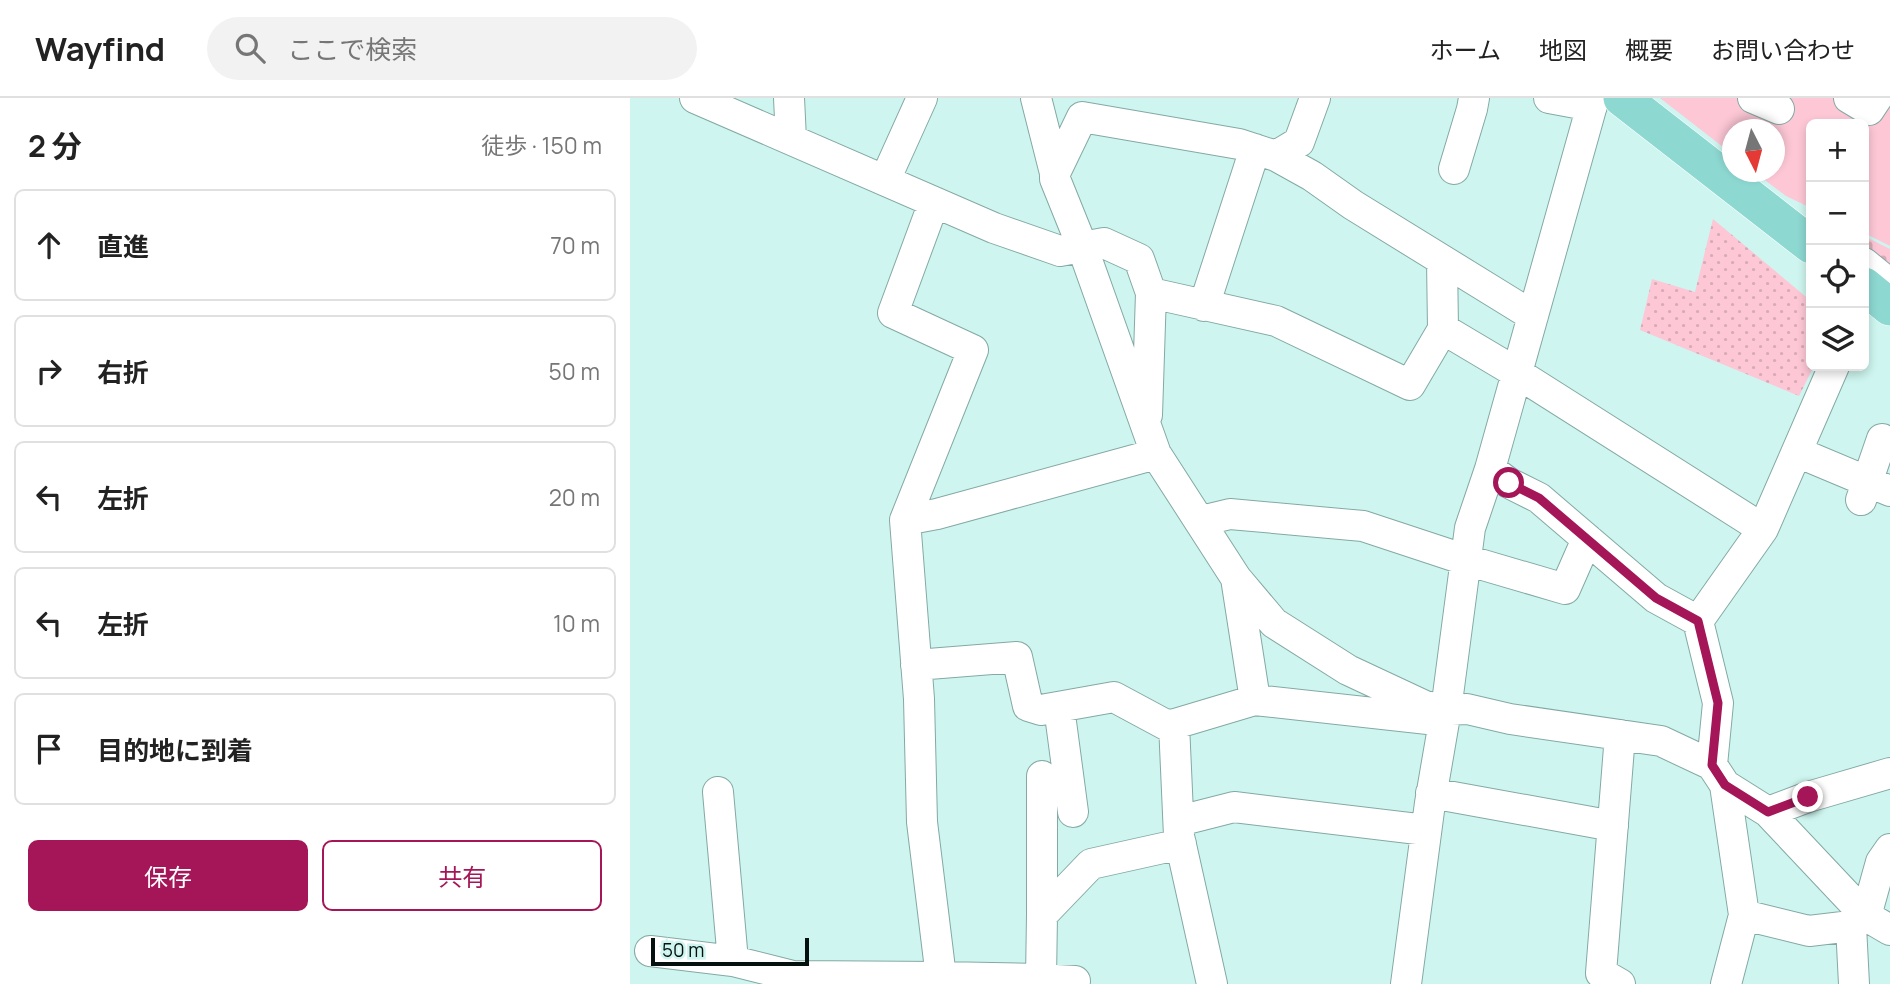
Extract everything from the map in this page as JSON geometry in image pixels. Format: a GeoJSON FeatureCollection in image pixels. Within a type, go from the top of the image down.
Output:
{"type":"FeatureCollection","features":[{"type":"Feature","properties":{"kind":"main road"},"geometry":{"type":"LineString","coordinates":[[1626,102],[1806,241]]}},
{"type":"Feature","properties":{"kind":"street"},"geometry":{"type":"LineString","coordinates":[[695,98],[993,228],[1060,251],[1104,243],[1139,259],[1151,293],[1151,442]]}},
{"type":"Feature","properties":{"kind":"street"},"geometry":{"type":"LineString","coordinates":[[789,98],[791,139]]}},
{"type":"Feature","properties":{"kind":"street"},"geometry":{"type":"LineString","coordinates":[[885,180],[922,98]]}},
{"type":"Feature","properties":{"kind":"street"},"geometry":{"type":"LineString","coordinates":[[1036,98],[1055,179],[1082,246],[1151,442],[1184,500],[1201,521],[1236,578],[1274,623],[1348,670],[1445,715]]}},
{"type":"Feature","properties":{"kind":"street"},"geometry":{"type":"LineString","coordinates":[[1204,306],[1266,153],[1299,142],[1315,98]]}},
{"type":"Feature","properties":{"kind":"street"},"geometry":{"type":"LineString","coordinates":[[1454,169],[1474,98]]}},
{"type":"Feature","properties":{"kind":"street"},"geometry":{"type":"LineString","coordinates":[[1549,98],[1626,102],[1722,155]]}},
{"type":"Feature","properties":{"kind":"street"},"geometry":{"type":"LineString","coordinates":[[1406,984],[1470,528],[1490,469],[1533,316],[1626,102]]}},
{"type":"Feature","properties":{"kind":"street"},"geometry":{"type":"LineString","coordinates":[[1055,173],[1082,117],[1239,144],[1266,153],[1312,176],[1353,205],[1533,316]]}},
{"type":"Feature","properties":{"kind":"street"},"geometry":{"type":"LineString","coordinates":[[1759,182],[1806,218]]}},
{"type":"Feature","properties":{"kind":"street"},"geometry":{"type":"LineString","coordinates":[[934,202],[893,313],[973,350],[905,520],[916,665],[922,822],[941,976]]}},
{"type":"Feature","properties":{"kind":"street"},"geometry":{"type":"LineString","coordinates":[[1151,293],[1276,321],[1410,385],[1443,329],[1443,260]]}},
{"type":"Feature","properties":{"kind":"street"},"geometry":{"type":"LineString","coordinates":[[1443,329],[1763,529]]}},
{"type":"Feature","properties":{"kind":"street"},"geometry":{"type":"LineString","coordinates":[[1698,621],[1763,529],[1832,371]]}},
{"type":"Feature","properties":{"kind":"street"},"geometry":{"type":"LineString","coordinates":[[1797,452],[1872,491],[1882,439]]}},
{"type":"Feature","properties":{"kind":"street"},"geometry":{"type":"LineString","coordinates":[[905,520],[937,514],[1151,442]]}},
{"type":"Feature","properties":{"kind":"street"},"geometry":{"type":"LineString","coordinates":[[1490,469],[1509,483],[1539,498],[1656,598],[1698,621],[1718,703],[1718,775],[1744,915],[1727,984]]}},
{"type":"Feature","properties":{"kind":"street"},"geometry":{"type":"LineString","coordinates":[[1201,521],[1230,514],[1363,526],[1566,589],[1587,539]]}},
{"type":"Feature","properties":{"kind":"street"},"geometry":{"type":"LineString","coordinates":[[1236,578],[1255,700]]}},
{"type":"Feature","properties":{"kind":"street"},"geometry":{"type":"LineString","coordinates":[[916,665],[1017,657],[1028,706],[1041,710],[1114,697],[1168,726],[1255,700],[1445,715],[1467,709],[1510,719],[1661,741],[1718,775],[1768,812],[1869,924]]}},
{"type":"Feature","properties":{"kind":"street"},"geometry":{"type":"LineString","coordinates":[[1059,707],[1073,812]]}},
{"type":"Feature","properties":{"kind":"street"},"geometry":{"type":"LineString","coordinates":[[1174,724],[1180,832],[1212,984]]}},
{"type":"Feature","properties":{"kind":"street"},"geometry":{"type":"LineString","coordinates":[[1607,980],[1613,826],[1620,735]]}},
{"type":"Feature","properties":{"kind":"street"},"geometry":{"type":"LineString","coordinates":[[1768,812],[1890,772]]}},
{"type":"Feature","properties":{"kind":"street"},"geometry":{"type":"LineString","coordinates":[[1035,979],[1041,979],[1042,776]]}},
{"type":"Feature","properties":{"kind":"street"},"geometry":{"type":"LineString","coordinates":[[718,792],[733,961]]}},
{"type":"Feature","properties":{"kind":"street"},"geometry":{"type":"LineString","coordinates":[[1431,793],[1613,826]]}},
{"type":"Feature","properties":{"kind":"street"},"geometry":{"type":"LineString","coordinates":[[1042,915],[1091,864],[1180,832],[1234,807],[1426,830]]}},
{"type":"Feature","properties":{"kind":"street"},"geometry":{"type":"LineString","coordinates":[[1854,984],[1881,862],[1890,849]]}},
{"type":"Feature","properties":{"kind":"street"},"geometry":{"type":"LineString","coordinates":[[1744,915],[1809,931],[1869,924]]}},
{"type":"Feature","properties":{"kind":"street"},"geometry":{"type":"LineString","coordinates":[[650,951],[733,961],[793,980],[941,976],[1075,981]]}},
{"type":"Feature","properties":{"kind":"green space"},"geometry":{"type":"Polygon","coordinates":[[[1660,98],[1890,98],[1890,246],[1869,236],[1869,119],[1806,119],[1806,206],[1786,196],[1767,182],[1785,182],[1785,119],[1722,119],[1722,146],[1660,98]]]}},
{"type":"Feature","properties":{"kind":"green space"},"geometry":{"type":"Polygon","coordinates":[[[1713,219],[1806,297],[1806,371],[1812,371],[1799,396],[1640,330],[1652,279],[1695,292],[1713,219]]]}},
{"type":"Feature","properties":{"kind":"green space"},"geometry":{"type":"Polygon","coordinates":[[[1869,238],[1890,249],[1890,276],[1869,260],[1869,238]]]}},
{"type":"Feature","properties":{"kind":"route"},"geometry":{"type":"LineString","coordinates":[[1509,483],[1539,498],[1656,598],[1698,621],[1718,703],[1712,765],[1725,785],[1768,812],[1808,797]]}}]}
